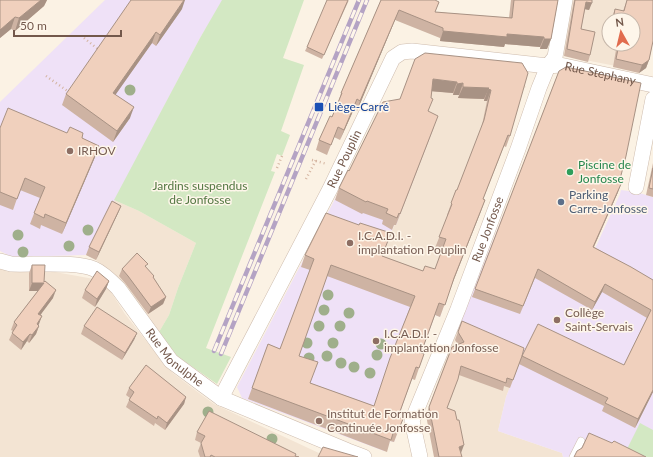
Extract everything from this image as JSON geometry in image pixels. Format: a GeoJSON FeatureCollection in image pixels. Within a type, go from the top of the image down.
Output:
{"type":"FeatureCollection","features":[{"type":"Feature","properties":{"kind":"street","name":"Rue Jonfosse"},"geometry":{"type":"LineString","coordinates":[[420,457],[412,421],[461,310],[506,193],[539,88],[548,66],[555,57],[566,0]]}},
{"type":"Feature","properties":{"kind":"street","name":"Rue Pouplin"},"geometry":{"type":"LineString","coordinates":[[221,398],[330,189],[393,58],[402,52],[412,51],[548,66]]}},
{"type":"Feature","properties":{"kind":"street","name":"Rue Stephany"},"geometry":{"type":"LineString","coordinates":[[548,66],[560,65],[653,85]]}},
{"type":"Feature","properties":{"kind":"street"},"geometry":{"type":"LineString","coordinates":[[636,187],[652,108]]}},
{"type":"Feature","properties":{"kind":"street","name":"Rue Monulphe"},"geometry":{"type":"LineString","coordinates":[[0,261],[11,264],[81,265],[94,269],[108,278],[118,288],[171,361],[221,398],[364,457]]}},
{"type":"Feature","properties":{"kind":"lane"},"geometry":{"type":"LineString","coordinates":[[573,457],[581,441]]}},
{"type":"Feature","properties":{"kind":"path"},"geometry":{"type":"LineString","coordinates":[[84,38],[99,50]]}},
{"type":"Feature","properties":{"kind":"path"},"geometry":{"type":"LineString","coordinates":[[46,76],[70,93]]}},
{"type":"Feature","properties":{"kind":"path"},"geometry":{"type":"LineString","coordinates":[[277,168],[282,156]]}},
{"type":"Feature","properties":{"kind":"path"},"geometry":{"type":"LineString","coordinates":[[306,179],[316,160]]}},
{"type":"Feature","properties":{"kind":"shaded area","name":"IRHOV"},"geometry":{"type":"Polygon","coordinates":[[[105,0],[223,0],[200,38],[86,255],[12,257],[0,251],[0,102],[105,0]]]}},
{"type":"Feature","properties":{"kind":"shaded area"},"geometry":{"type":"Polygon","coordinates":[[[570,0],[653,0],[646,68],[641,71],[565,56],[561,51],[570,0]]]}},
{"type":"Feature","properties":{"kind":"shaded area"},"geometry":{"type":"Polygon","coordinates":[[[411,70],[516,73],[526,87],[523,89],[506,147],[501,146],[501,154],[483,200],[476,209],[481,211],[451,288],[380,261],[425,149],[411,70]]]}},
{"type":"Feature","properties":{"kind":"shaded area"},"geometry":{"type":"Polygon","coordinates":[[[373,126],[434,127],[396,225],[394,225],[380,261],[451,288],[449,289],[440,317],[435,315],[394,428],[398,430],[394,442],[390,441],[387,449],[384,451],[242,398],[237,387],[373,126]]]}},
{"type":"Feature","properties":{"kind":"shaded area","name":"Collège Saint-Servais"},"geometry":{"type":"Polygon","coordinates":[[[621,190],[636,192],[653,197],[653,457],[563,457],[562,453],[498,431],[506,397],[519,364],[516,354],[458,329],[503,215],[593,253],[621,190]]]}},
{"type":"Feature","properties":{"kind":"shaded area"},"geometry":{"type":"Polygon","coordinates":[[[114,200],[139,211],[196,243],[169,315],[159,332],[127,288],[108,269],[86,255],[114,200]]]}},
{"type":"Feature","properties":{"kind":"shaded area"},"geometry":{"type":"Polygon","coordinates":[[[0,268],[8,272],[55,272],[94,279],[109,289],[125,314],[165,365],[195,390],[214,404],[321,454],[332,457],[0,457],[0,268]]]}},
{"type":"Feature","properties":{"kind":"shaded area"},"geometry":{"type":"Polygon","coordinates":[[[458,329],[516,354],[519,364],[506,397],[498,431],[562,453],[563,457],[435,457],[426,416],[458,329]]]}},
{"type":"Feature","properties":{"kind":"green space","name":"Jardins suspendus de Jonfosse"},"geometry":{"type":"Polygon","coordinates":[[[222,0],[304,0],[283,58],[304,65],[281,131],[290,135],[282,156],[277,154],[271,171],[275,172],[206,348],[231,357],[217,384],[177,356],[159,332],[169,315],[196,243],[139,211],[114,200],[200,38],[222,0]]]}},
{"type":"Feature","properties":{"kind":"green space"},"geometry":{"type":"Polygon","coordinates":[[[640,423],[653,430],[653,457],[628,457],[624,455],[640,423]]]}},
{"type":"Feature","properties":{"kind":"building"},"geometry":{"type":"Polygon","coordinates":[[[0,0],[41,0],[19,18],[15,17],[0,30],[0,0]]]}},
{"type":"Feature","properties":{"kind":"building"},"geometry":{"type":"Polygon","coordinates":[[[131,0],[184,0],[160,35],[156,32],[113,93],[134,107],[117,131],[66,94],[131,0]]]}},
{"type":"Feature","properties":{"kind":"building"},"geometry":{"type":"Polygon","coordinates":[[[327,0],[348,0],[324,55],[307,47],[327,0]]]}},
{"type":"Feature","properties":{"kind":"building"},"geometry":{"type":"Polygon","coordinates":[[[381,0],[435,0],[439,2],[435,12],[512,18],[514,0],[558,0],[551,39],[507,34],[507,37],[443,31],[443,28],[399,10],[360,101],[357,99],[344,130],[338,127],[331,145],[319,140],[330,116],[332,117],[381,0]]]}},
{"type":"Feature","properties":{"kind":"building"},"geometry":{"type":"Polygon","coordinates":[[[575,0],[592,0],[592,3],[586,2],[581,29],[595,32],[590,55],[567,49],[575,0]]]}},
{"type":"Feature","properties":{"kind":"building"},"geometry":{"type":"Polygon","coordinates":[[[627,0],[653,0],[653,41],[649,60],[642,65],[616,59],[617,52],[641,52],[641,12],[614,12],[615,9],[624,11],[627,0]]]}},
{"type":"Feature","properties":{"kind":"building"},"geometry":{"type":"Polygon","coordinates":[[[425,53],[522,63],[528,73],[510,136],[508,135],[483,199],[485,200],[454,278],[445,305],[439,303],[421,353],[424,354],[419,368],[416,367],[398,417],[403,419],[398,431],[394,430],[391,440],[252,388],[268,344],[280,349],[314,259],[305,255],[326,213],[359,225],[360,223],[391,233],[382,256],[423,271],[425,266],[435,269],[446,239],[439,237],[484,120],[491,90],[488,89],[489,88],[463,87],[463,83],[457,84],[457,82],[433,79],[431,98],[433,99],[428,111],[438,116],[400,214],[399,213],[397,218],[386,213],[388,209],[367,201],[366,202],[339,188],[383,102],[400,99],[415,59],[425,53]],[[331,265],[299,356],[318,362],[310,383],[374,406],[390,358],[415,296],[331,265]]]}},
{"type":"Feature","properties":{"kind":"building"},"geometry":{"type":"Polygon","coordinates":[[[566,67],[641,83],[619,183],[621,184],[593,247],[653,280],[653,390],[638,419],[605,403],[608,398],[522,356],[538,324],[624,365],[651,310],[605,284],[595,302],[538,269],[523,306],[475,289],[559,71],[566,67]]]}},
{"type":"Feature","properties":{"kind":"building"},"geometry":{"type":"Polygon","coordinates":[[[8,108],[67,133],[70,127],[83,133],[82,138],[99,146],[66,223],[45,214],[44,218],[34,213],[45,187],[25,178],[17,199],[0,192],[0,128],[8,108]]]}},
{"type":"Feature","properties":{"kind":"building"},"geometry":{"type":"Polygon","coordinates":[[[653,168],[653,189],[649,188],[653,168]]]}},
{"type":"Feature","properties":{"kind":"building"},"geometry":{"type":"Polygon","coordinates":[[[112,201],[121,206],[99,252],[89,247],[112,201]]]}},
{"type":"Feature","properties":{"kind":"building"},"geometry":{"type":"Polygon","coordinates":[[[137,253],[148,264],[145,266],[154,276],[153,277],[166,297],[151,307],[122,269],[137,253]]]}},
{"type":"Feature","properties":{"kind":"building"},"geometry":{"type":"Polygon","coordinates":[[[32,265],[45,265],[44,282],[45,281],[56,290],[38,314],[42,316],[37,324],[39,326],[32,335],[30,334],[23,342],[12,333],[17,325],[14,322],[44,283],[32,283],[32,265]]]}},
{"type":"Feature","properties":{"kind":"building"},"geometry":{"type":"Polygon","coordinates":[[[97,271],[109,281],[97,299],[85,290],[97,271]]]}},
{"type":"Feature","properties":{"kind":"building"},"geometry":{"type":"Polygon","coordinates":[[[97,307],[137,333],[125,353],[84,326],[97,307]]]}},
{"type":"Feature","properties":{"kind":"building"},"geometry":{"type":"Polygon","coordinates":[[[462,321],[524,348],[513,380],[507,378],[506,383],[461,366],[458,379],[447,408],[455,411],[457,420],[459,420],[464,445],[459,447],[462,457],[439,457],[429,407],[452,347],[464,342],[458,332],[462,321]]]}},
{"type":"Feature","properties":{"kind":"building"},"geometry":{"type":"Polygon","coordinates":[[[146,365],[186,397],[167,423],[158,416],[157,419],[129,400],[134,392],[129,388],[146,365]]]}},
{"type":"Feature","properties":{"kind":"building"},"geometry":{"type":"Polygon","coordinates":[[[209,411],[296,454],[295,456],[299,457],[215,457],[211,455],[210,457],[205,457],[201,443],[205,436],[197,432],[209,411]]]}},
{"type":"Feature","properties":{"kind":"building"},"geometry":{"type":"Polygon","coordinates":[[[589,433],[612,443],[614,441],[646,457],[574,457],[577,451],[582,448],[589,433]]]}},
{"type":"Feature","properties":{"kind":"building"},"geometry":{"type":"Polygon","coordinates":[[[323,447],[358,457],[318,457],[323,447]]]}},
{"type":"Feature","properties":{"kind":"railway"},"geometry":{"type":"LineString","coordinates":[[214,351],[359,0]]}},
{"type":"Feature","properties":{"kind":"railway"},"geometry":{"type":"LineString","coordinates":[[221,354],[367,0]]}},
{"type":"Feature","properties":{"kind":"place","name":"Liège-Carré"},"geometry":{"type":"Point","coordinates":[319,107]}},
{"type":"Feature","properties":{"kind":"place","name":"IRHOV"},"geometry":{"type":"Point","coordinates":[70,151]}},
{"type":"Feature","properties":{"kind":"place","name":"Piscine de Jonfosse"},"geometry":{"type":"Point","coordinates":[570,172]}},
{"type":"Feature","properties":{"kind":"place","name":"Parking Carre-Jonfosse"},"geometry":{"type":"Point","coordinates":[561,202]}},
{"type":"Feature","properties":{"kind":"place","name":"I.C.A.D.I. - implantation Pouplin"},"geometry":{"type":"Point","coordinates":[350,243]}},
{"type":"Feature","properties":{"kind":"place","name":"Collège Saint-Servais"},"geometry":{"type":"Point","coordinates":[557,320]}},
{"type":"Feature","properties":{"kind":"place","name":"I.C.A.D.I. - implantation Jonfosse"},"geometry":{"type":"Point","coordinates":[376,341]}},
{"type":"Feature","properties":{"kind":"place","name":"Institut de Formation Continuée Jonfosse"},"geometry":{"type":"Point","coordinates":[319,421]}}]}
